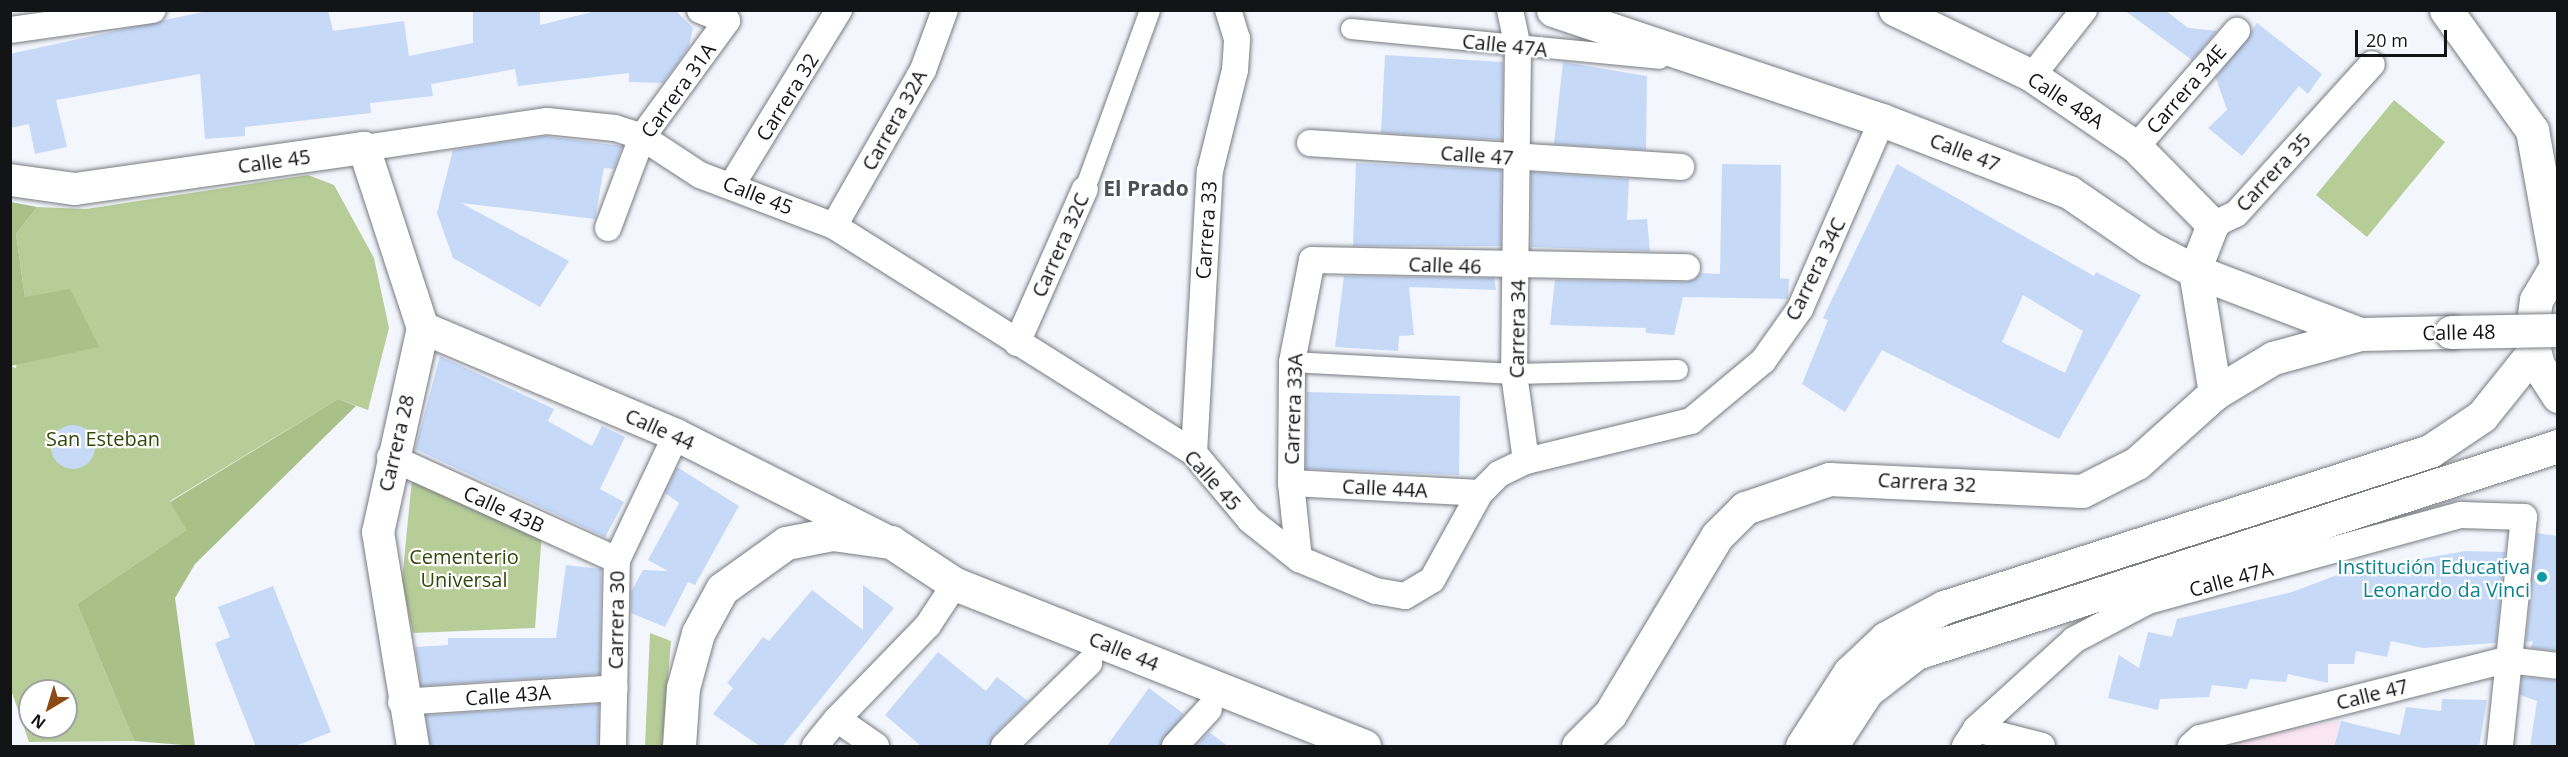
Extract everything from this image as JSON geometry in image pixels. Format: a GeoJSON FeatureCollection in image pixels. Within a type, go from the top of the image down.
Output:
{"type":"FeatureCollection","features":[{"type":"Feature","properties":{"kind":"main road","name":"Calle 47"},"geometry":{"type":"LineString","coordinates":[[1553,10],[1882,120],[2069,192],[2149,247],[2195,270],[2360,334]]}},
{"type":"Feature","properties":{"kind":"main road"},"geometry":{"type":"LineString","coordinates":[[2446,10],[2558,167]]}},
{"type":"Feature","properties":{"kind":"main road"},"geometry":{"type":"LineString","coordinates":[[2532,130],[2557,263],[2536,300],[2558,396]]}},
{"type":"Feature","properties":{"kind":"main road"},"geometry":{"type":"LineString","coordinates":[[2195,270],[2215,393]]}},
{"type":"Feature","properties":{"kind":"main road","name":"Calle 48"},"geometry":{"type":"LineString","coordinates":[[2360,334],[2451,332],[2546,340]]}},
{"type":"Feature","properties":{"kind":"main road","name":"Carrera 32"},"geometry":{"type":"LineString","coordinates":[[1578,747],[1610,714],[1717,536],[1745,508],[1829,479],[2082,490],[2137,463],[2215,393],[2273,358],[2360,334]]}},
{"type":"Feature","properties":{"kind":"main road"},"geometry":{"type":"LineString","coordinates":[[1802,747],[1849,673],[1886,638],[1944,608],[2430,451],[2482,416],[2546,340]]}},
{"type":"Feature","properties":{"kind":"main road"},"geometry":{"type":"LineString","coordinates":[[1831,747],[1867,691],[1916,653],[2558,446]]}},
{"type":"Feature","properties":{"kind":"main road","name":"Calle 44"},"geometry":{"type":"LineString","coordinates":[[679,747],[683,688],[698,633],[722,589],[786,543],[832,534],[891,542],[955,584],[1360,746]]}},
{"type":"Feature","properties":{"kind":"street","name":"Carrera 31A"},"geometry":{"type":"LineString","coordinates":[[608,228],[642,137],[727,21],[700,10]]}},
{"type":"Feature","properties":{"kind":"street","name":"Carrera 32"},"geometry":{"type":"LineString","coordinates":[[733,183],[839,10]]}},
{"type":"Feature","properties":{"kind":"street","name":"Carrera 32A"},"geometry":{"type":"LineString","coordinates":[[834,226],[923,70],[945,10]]}},
{"type":"Feature","properties":{"kind":"street","name":"Carrera 32C"},"geometry":{"type":"LineString","coordinates":[[1017,343],[1085,189],[1150,10]]}},
{"type":"Feature","properties":{"kind":"street","name":"Carrera 33"},"geometry":{"type":"LineString","coordinates":[[1194,453],[1210,171],[1235,70],[1237,39],[1228,10]]}},
{"type":"Feature","properties":{"kind":"street","name":"Carrera 34"},"geometry":{"type":"LineString","coordinates":[[1510,10],[1518,47],[1518,267],[1514,374],[1526,461]]}},
{"type":"Feature","properties":{"kind":"street"},"geometry":{"type":"LineString","coordinates":[[2032,76],[2084,10]]}},
{"type":"Feature","properties":{"kind":"street"},"geometry":{"type":"LineString","coordinates":[[10,30],[141,11]]}},
{"type":"Feature","properties":{"kind":"street","name":"Calle 48A"},"geometry":{"type":"LineString","coordinates":[[1911,14],[2032,76],[2136,147],[2212,225]]}},
{"type":"Feature","properties":{"kind":"street","name":"Calle 47A"},"geometry":{"type":"LineString","coordinates":[[1351,29],[1660,59]]}},
{"type":"Feature","properties":{"kind":"street","name":"Carrera 34E"},"geometry":{"type":"LineString","coordinates":[[2136,147],[2236,31]]}},
{"type":"Feature","properties":{"kind":"street","name":"Carrera 35"},"geometry":{"type":"LineString","coordinates":[[2212,225],[2236,214],[2372,64]]}},
{"type":"Feature","properties":{"kind":"street","name":"Carrera 34C"},"geometry":{"type":"LineString","coordinates":[[1526,461],[1692,421],[1764,361],[1800,309],[1882,120]]}},
{"type":"Feature","properties":{"kind":"street","name":"Calle 45"},"geometry":{"type":"LineString","coordinates":[[10,180],[75,189],[547,121],[615,128],[642,137],[691,170],[733,183],[834,226],[1194,453],[1250,520],[1299,559],[1376,591],[1405,596],[1432,580],[1479,494]]}},
{"type":"Feature","properties":{"kind":"street","name":"Calle 47"},"geometry":{"type":"LineString","coordinates":[[1310,143],[1681,167]]}},
{"type":"Feature","properties":{"kind":"street"},"geometry":{"type":"LineString","coordinates":[[364,148],[423,328]]}},
{"type":"Feature","properties":{"kind":"street"},"geometry":{"type":"LineString","coordinates":[[2195,270],[2212,225]]}},
{"type":"Feature","properties":{"kind":"street","name":"Calle 46"},"geometry":{"type":"LineString","coordinates":[[1312,260],[1518,267],[1687,267]]}},
{"type":"Feature","properties":{"kind":"street","name":"Carrera 33A"},"geometry":{"type":"LineString","coordinates":[[1299,559],[1291,483],[1292,362],[1312,260]]}},
{"type":"Feature","properties":{"kind":"street","name":"Calle 44"},"geometry":{"type":"LineString","coordinates":[[423,328],[676,435],[891,542]]}},
{"type":"Feature","properties":{"kind":"street","name":"Carrera 28"},"geometry":{"type":"LineString","coordinates":[[413,747],[401,702],[378,532],[390,457],[423,328]]}},
{"type":"Feature","properties":{"kind":"street"},"geometry":{"type":"LineString","coordinates":[[1292,362],[1514,374],[1678,370]]}},
{"type":"Feature","properties":{"kind":"street","name":"Carrera 30"},"geometry":{"type":"LineString","coordinates":[[613,747],[617,560],[676,435]]}},
{"type":"Feature","properties":{"kind":"street","name":"Calle 43B"},"geometry":{"type":"LineString","coordinates":[[390,457],[617,560]]}},
{"type":"Feature","properties":{"kind":"street"},"geometry":{"type":"LineString","coordinates":[[1479,494],[1499,474],[1526,461]]}},
{"type":"Feature","properties":{"kind":"street","name":"Calle 44A"},"geometry":{"type":"LineString","coordinates":[[1291,483],[1479,494]]}},
{"type":"Feature","properties":{"kind":"street","name":"Calle 47A"},"geometry":{"type":"LineString","coordinates":[[1971,738],[2074,640],[2148,601],[2461,515],[2523,517],[2507,660]]}},
{"type":"Feature","properties":{"kind":"street"},"geometry":{"type":"LineString","coordinates":[[815,747],[846,709],[928,625],[955,584]]}},
{"type":"Feature","properties":{"kind":"street"},"geometry":{"type":"LineString","coordinates":[[2500,747],[2507,660]]}},
{"type":"Feature","properties":{"kind":"street","name":"Calle 47"},"geometry":{"type":"LineString","coordinates":[[2191,747],[2200,738],[2507,660],[2558,666]]}},
{"type":"Feature","properties":{"kind":"street"},"geometry":{"type":"LineString","coordinates":[[1004,747],[1089,663]]}},
{"type":"Feature","properties":{"kind":"street","name":"Calle 43A"},"geometry":{"type":"LineString","coordinates":[[401,702],[615,688]]}},
{"type":"Feature","properties":{"kind":"street"},"geometry":{"type":"LineString","coordinates":[[846,709],[876,747]]}},
{"type":"Feature","properties":{"kind":"street"},"geometry":{"type":"LineString","coordinates":[[1175,747],[1209,709]]}},
{"type":"Feature","properties":{"kind":"street"},"geometry":{"type":"LineString","coordinates":[[1971,738],[2042,747]]}},
{"type":"Feature","properties":{"kind":"shaded area"},"geometry":{"type":"Polygon","coordinates":[[[2340,721],[2334,746],[2220,746],[2222,739],[2340,721]]]}},
{"type":"Feature","properties":{"kind":"green space"},"geometry":{"type":"Polygon","coordinates":[[[2394,100],[2445,142],[2367,237],[2316,195],[2394,100]]]}},
{"type":"Feature","properties":{"kind":"green space","name":"San Esteban"},"geometry":{"type":"Polygon","coordinates":[[[308,175],[334,185],[374,258],[389,328],[368,410],[338,399],[170,501],[186,530],[77,604],[134,741],[29,742],[28,739],[78,739],[78,679],[18,679],[18,710],[11,690],[10,366],[16,368],[25,297],[16,234],[37,207],[86,209],[308,175]]]}},
{"type":"Feature","properties":{"kind":"green space"},"geometry":{"type":"Polygon","coordinates":[[[11,202],[37,207],[16,234],[25,297],[70,289],[99,347],[11,366],[11,202]]]}},
{"type":"Feature","properties":{"kind":"green space"},"geometry":{"type":"Polygon","coordinates":[[[338,399],[356,406],[195,564],[175,598],[195,746],[134,741],[77,604],[186,530],[170,502],[338,399]]]}},
{"type":"Feature","properties":{"kind":"green space","name":"Cementerio Universal"},"geometry":{"type":"Polygon","coordinates":[[[412,479],[542,531],[535,628],[413,633],[402,581],[412,479]]]}},
{"type":"Feature","properties":{"kind":"green space"},"geometry":{"type":"Polygon","coordinates":[[[650,633],[671,641],[662,746],[645,746],[650,633]]]}},
{"type":"Feature","properties":{"kind":"building"},"geometry":{"type":"Polygon","coordinates":[[[211,10],[328,10],[333,31],[404,21],[409,56],[473,43],[473,10],[540,10],[540,25],[600,10],[675,10],[693,28],[689,47],[663,83],[629,82],[629,73],[518,86],[515,69],[431,84],[433,96],[370,103],[371,113],[245,127],[245,136],[205,139],[200,74],[56,100],[67,147],[35,154],[29,124],[10,128],[10,54],[211,10]]]}},
{"type":"Feature","properties":{"kind":"building"},"geometry":{"type":"Polygon","coordinates":[[[2124,10],[2165,10],[2188,28],[2217,31],[2192,60],[2124,10]]]}},
{"type":"Feature","properties":{"kind":"building"},"geometry":{"type":"Polygon","coordinates":[[[2257,23],[2322,74],[2308,94],[2299,86],[2242,156],[2208,128],[2227,110],[2216,78],[2257,23]]]}},
{"type":"Feature","properties":{"kind":"building"},"geometry":{"type":"Polygon","coordinates":[[[1385,55],[1503,62],[1502,140],[1381,133],[1385,55]]]}},
{"type":"Feature","properties":{"kind":"building"},"geometry":{"type":"Polygon","coordinates":[[[1563,62],[1647,76],[1646,150],[1554,144],[1563,62]]]}},
{"type":"Feature","properties":{"kind":"building"},"geometry":{"type":"Polygon","coordinates":[[[545,136],[622,146],[614,169],[604,168],[595,219],[461,203],[569,261],[540,307],[453,258],[437,213],[453,150],[545,136]]]}},
{"type":"Feature","properties":{"kind":"building"},"geometry":{"type":"Polygon","coordinates":[[[1356,163],[1501,170],[1501,246],[1353,246],[1356,163]]]}},
{"type":"Feature","properties":{"kind":"building"},"geometry":{"type":"Polygon","coordinates":[[[1722,164],[1781,165],[1780,278],[1789,279],[1788,299],[1683,297],[1674,335],[1646,333],[1646,328],[1550,325],[1555,280],[1687,282],[1701,273],[1720,274],[1722,164]]]}},
{"type":"Feature","properties":{"kind":"building"},"geometry":{"type":"Polygon","coordinates":[[[1897,164],[2094,276],[2096,272],[2141,295],[2059,439],[1882,350],[1845,412],[1802,384],[1828,320],[1823,318],[1897,164]],[[2023,295],[2002,342],[2065,373],[2083,331],[2023,295]]]}},
{"type":"Feature","properties":{"kind":"building"},"geometry":{"type":"Polygon","coordinates":[[[1531,172],[1629,179],[1627,220],[1647,219],[1650,251],[1531,247],[1531,172]]]}},
{"type":"Feature","properties":{"kind":"building"},"geometry":{"type":"Polygon","coordinates":[[[1344,276],[1494,278],[1496,290],[1409,287],[1414,335],[1399,336],[1398,351],[1335,347],[1344,276]]]}},
{"type":"Feature","properties":{"kind":"building"},"geometry":{"type":"Polygon","coordinates":[[[440,356],[554,409],[548,421],[592,446],[602,426],[625,437],[600,489],[624,502],[605,537],[415,449],[440,356]]]}},
{"type":"Feature","properties":{"kind":"building"},"geometry":{"type":"Polygon","coordinates":[[[1307,392],[1460,396],[1459,475],[1306,469],[1307,392]]]}},
{"type":"Feature","properties":{"kind":"building"},"geometry":{"type":"Polygon","coordinates":[[[73,425],[88,432],[95,447],[88,462],[73,469],[58,462],[51,447],[58,432],[73,425]]]}},
{"type":"Feature","properties":{"kind":"building"},"geometry":{"type":"Polygon","coordinates":[[[677,467],[739,506],[695,585],[688,582],[665,627],[631,613],[631,592],[643,570],[668,571],[648,560],[679,503],[665,493],[677,467]]]}},
{"type":"Feature","properties":{"kind":"building","name":"Institución Educativa Leonardo da Vinci"},"geometry":{"type":"Polygon","coordinates":[[[2537,533],[2558,536],[2558,651],[2531,648],[2533,641],[2526,642],[2537,533]]]}},
{"type":"Feature","properties":{"kind":"building"},"geometry":{"type":"Polygon","coordinates":[[[2466,551],[2505,552],[2496,643],[2423,648],[2391,641],[2387,657],[2356,651],[2354,664],[2328,664],[2328,683],[2288,674],[2286,682],[2250,679],[2247,689],[2212,685],[2209,697],[2160,699],[2158,710],[2108,698],[2119,655],[2139,668],[2148,632],[2172,637],[2177,619],[2292,592],[2345,572],[2466,551]]]}},
{"type":"Feature","properties":{"kind":"building"},"geometry":{"type":"Polygon","coordinates":[[[566,565],[601,569],[600,674],[421,686],[415,647],[448,645],[448,638],[556,638],[566,565]]]}},
{"type":"Feature","properties":{"kind":"building"},"geometry":{"type":"Polygon","coordinates":[[[863,585],[894,608],[782,747],[761,747],[713,714],[733,688],[727,683],[763,637],[769,641],[812,590],[863,630],[863,585]]]}},
{"type":"Feature","properties":{"kind":"building"},"geometry":{"type":"Polygon","coordinates":[[[273,586],[331,732],[293,747],[256,747],[215,643],[230,637],[218,607],[273,586]]]}},
{"type":"Feature","properties":{"kind":"building"},"geometry":{"type":"Polygon","coordinates":[[[938,652],[986,691],[997,677],[1028,701],[994,735],[989,747],[922,747],[885,715],[938,652]]]}},
{"type":"Feature","properties":{"kind":"building"},"geometry":{"type":"Polygon","coordinates":[[[2522,677],[2558,681],[2558,747],[2530,747],[2537,701],[2520,695],[2522,677]]]}},
{"type":"Feature","properties":{"kind":"building"},"geometry":{"type":"Polygon","coordinates":[[[1149,688],[1184,714],[1160,747],[1106,747],[1149,688]]]}},
{"type":"Feature","properties":{"kind":"building"},"geometry":{"type":"Polygon","coordinates":[[[2442,699],[2487,700],[2479,747],[2334,747],[2341,721],[2400,735],[2406,707],[2441,711],[2442,699]]]}},
{"type":"Feature","properties":{"kind":"building"},"geometry":{"type":"Polygon","coordinates":[[[599,704],[598,747],[430,747],[426,715],[599,704]]]}},
{"type":"Feature","properties":{"kind":"building"},"geometry":{"type":"Polygon","coordinates":[[[1209,732],[1229,747],[1195,747],[1209,732]]]}},
{"type":"Feature","properties":{"kind":"place","name":"Institución Educativa Leonardo da Vinci"},"geometry":{"type":"Point","coordinates":[2542,577]}},
{"type":"Feature","properties":{"kind":"district","name":"El Prado"},"geometry":{"type":"Point","coordinates":[1146,188]}}]}
